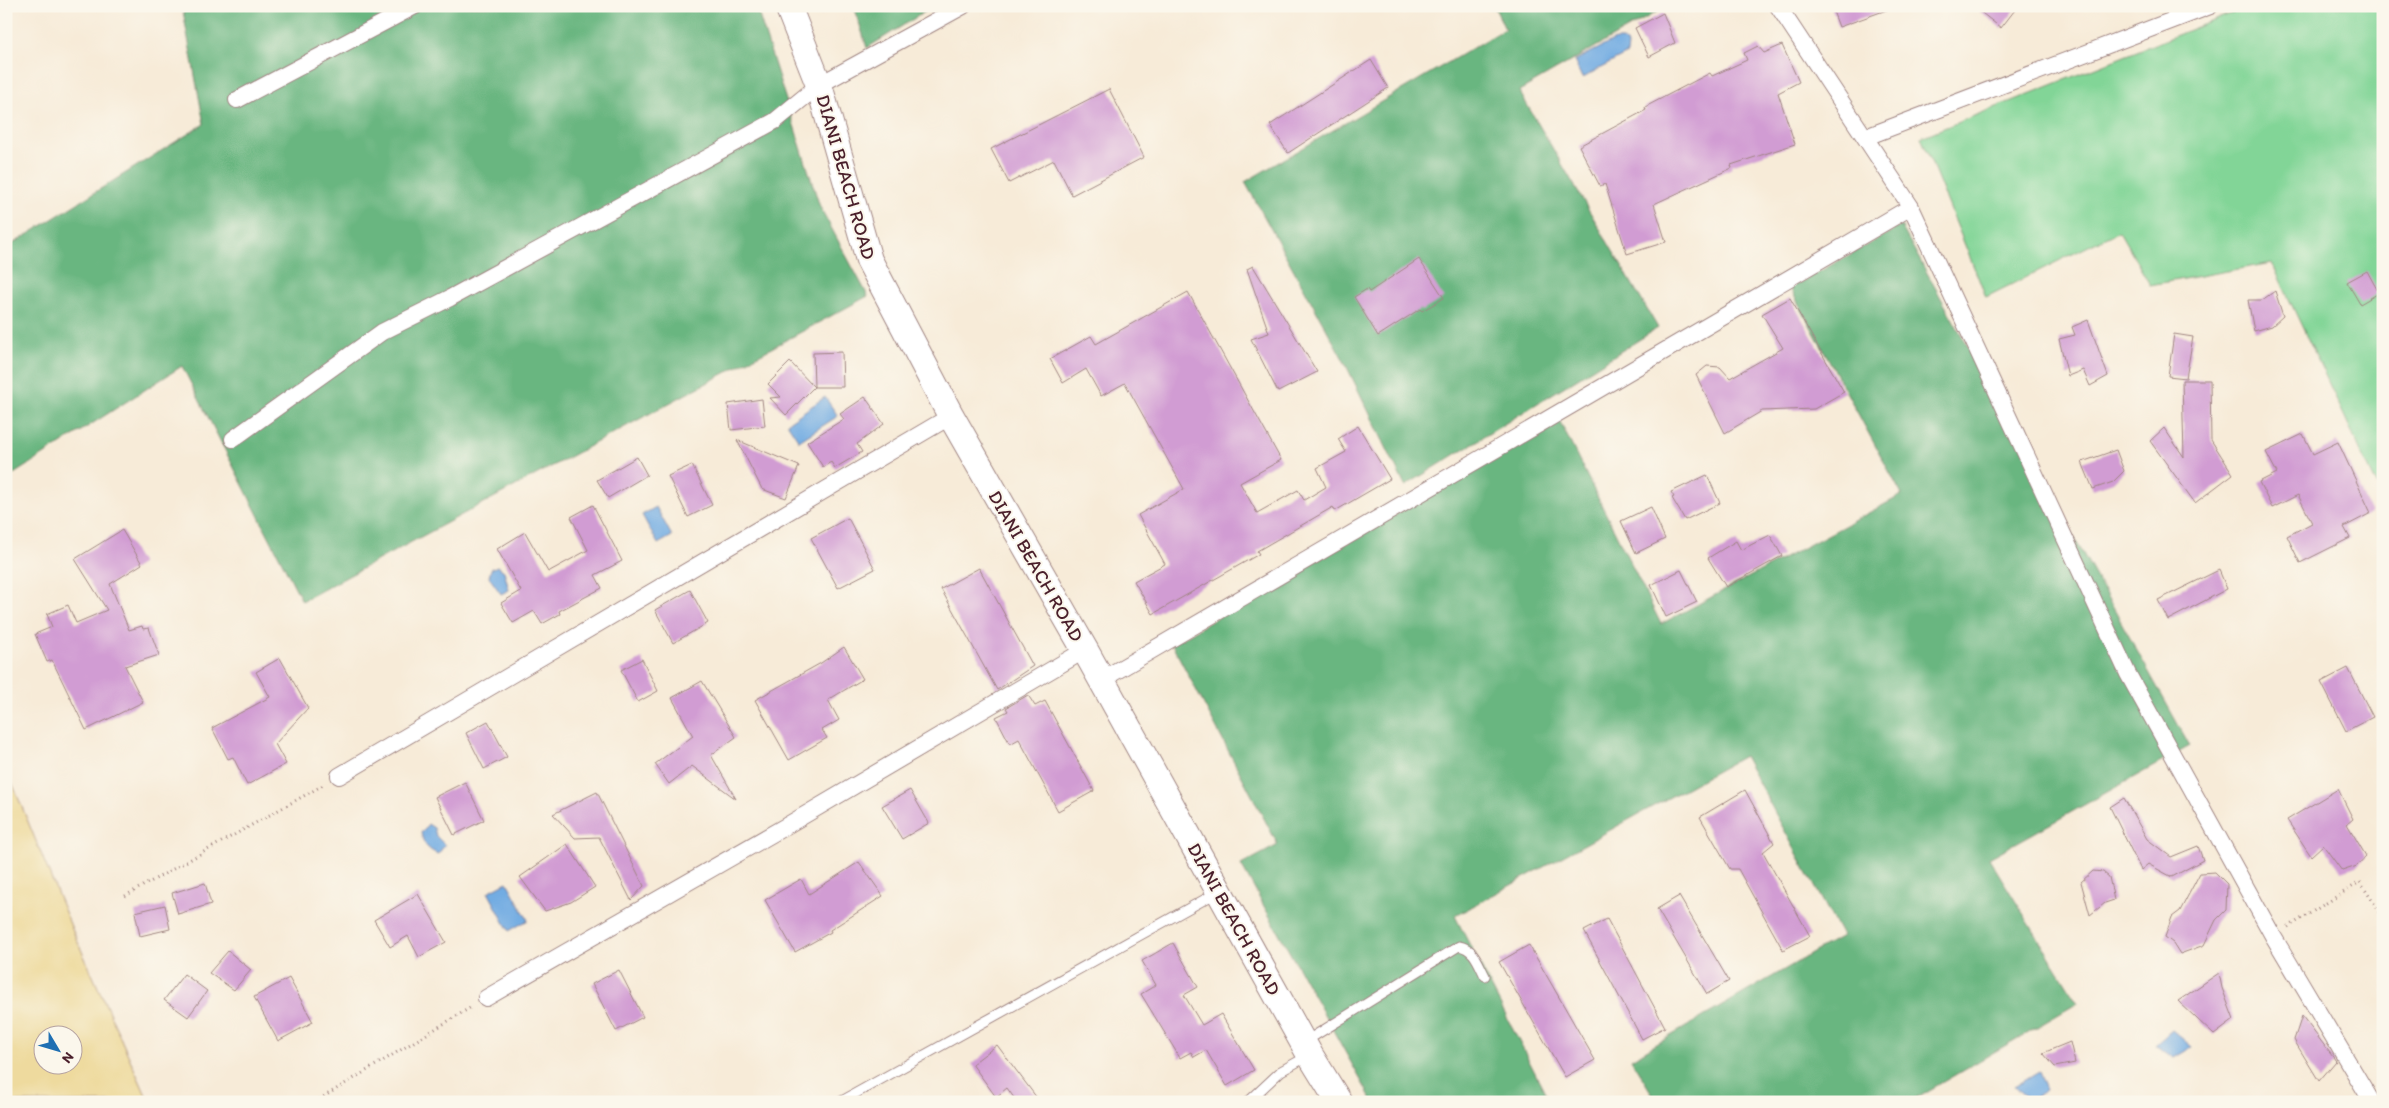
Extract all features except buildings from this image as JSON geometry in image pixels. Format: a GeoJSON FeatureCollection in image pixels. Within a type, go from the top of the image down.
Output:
{"type":"FeatureCollection","features":[{"type":"Feature","properties":{"kind":"main road","name":"DIANI BEACH ROAD"},"geometry":{"type":"LineString","coordinates":[[788,6],[819,85],[869,260],[951,416],[1085,650],[1218,892],[1339,1102]]}},
{"type":"Feature","properties":{"kind":"street"},"geometry":{"type":"LineString","coordinates":[[237,100],[415,6]]}},
{"type":"Feature","properties":{"kind":"street"},"geometry":{"type":"LineString","coordinates":[[233,439],[382,332],[450,298],[775,120],[819,85],[963,6]]}},
{"type":"Feature","properties":{"kind":"street"},"geometry":{"type":"LineString","coordinates":[[1778,6],[1911,207],[2128,674],[2274,936],[2372,1102]]}},
{"type":"Feature","properties":{"kind":"street"},"geometry":{"type":"LineString","coordinates":[[1866,137],[2210,6]]}},
{"type":"Feature","properties":{"kind":"street"},"geometry":{"type":"LineString","coordinates":[[1101,680],[1911,207]]}},
{"type":"Feature","properties":{"kind":"street"},"geometry":{"type":"LineString","coordinates":[[339,776],[951,416]]}},
{"type":"Feature","properties":{"kind":"street"},"geometry":{"type":"LineString","coordinates":[[486,998],[786,826],[1085,650]]}},
{"type":"Feature","properties":{"kind":"lane"},"geometry":{"type":"LineString","coordinates":[[840,1102],[1218,892]]}},
{"type":"Feature","properties":{"kind":"lane"},"geometry":{"type":"LineString","coordinates":[[1248,1102],[1307,1049],[1459,946],[1467,947],[1472,952],[1485,976]]}},
{"type":"Feature","properties":{"kind":"path"},"geometry":{"type":"LineString","coordinates":[[125,896],[339,776]]}},
{"type":"Feature","properties":{"kind":"path"},"geometry":{"type":"LineString","coordinates":[[2274,936],[2360,882],[2383,917]]}},
{"type":"Feature","properties":{"kind":"path"},"geometry":{"type":"LineString","coordinates":[[315,1102],[486,998]]}},
{"type":"Feature","properties":{"kind":"green space"},"geometry":{"type":"Polygon","coordinates":[[[182,6],[756,6],[820,207],[868,296],[302,601],[182,366],[6,479],[6,248],[204,124],[182,6]]]}},
{"type":"Feature","properties":{"kind":"green space"},"geometry":{"type":"Polygon","coordinates":[[[854,6],[934,6],[867,48],[854,6]]]}},
{"type":"Feature","properties":{"kind":"green space"},"geometry":{"type":"Polygon","coordinates":[[[1494,6],[1667,6],[1519,91],[1658,328],[1405,486],[1343,359],[1245,182],[1505,29],[1494,6]]]}},
{"type":"Feature","properties":{"kind":"green space"},"geometry":{"type":"Polygon","coordinates":[[[2250,6],[2383,6],[2383,498],[2272,263],[2150,285],[2119,231],[1986,297],[1921,137],[2250,6]]]}},
{"type":"Feature","properties":{"kind":"green space"},"geometry":{"type":"Polygon","coordinates":[[[1901,226],[2190,746],[1989,858],[2078,1003],[1914,1099],[1914,1102],[1657,1102],[1631,1059],[1842,936],[1744,756],[1455,916],[1550,1102],[1373,1102],[1241,865],[1278,845],[1172,644],[1559,420],[1661,624],[1902,495],[1790,288],[1901,226]]]}},
{"type":"Feature","properties":{"kind":"sand"},"geometry":{"type":"Polygon","coordinates":[[[6,768],[72,929],[149,1102],[12,1102],[6,1088],[6,768]]]}},
{"type":"Feature","properties":{"kind":"water"},"geometry":{"type":"Polygon","coordinates":[[[1615,40],[1622,40],[1628,45],[1627,54],[1582,78],[1574,61],[1615,40]]]}},
{"type":"Feature","properties":{"kind":"water"},"geometry":{"type":"Polygon","coordinates":[[[825,397],[838,416],[799,441],[787,423],[825,397]]]}},
{"type":"Feature","properties":{"kind":"water"},"geometry":{"type":"Polygon","coordinates":[[[656,507],[672,536],[658,544],[642,515],[656,507]]]}},
{"type":"Feature","properties":{"kind":"water"},"geometry":{"type":"Polygon","coordinates":[[[497,566],[504,571],[509,590],[501,594],[489,577],[491,569],[497,566]]]}},
{"type":"Feature","properties":{"kind":"water"},"geometry":{"type":"Polygon","coordinates":[[[428,824],[434,828],[436,836],[445,845],[438,854],[426,846],[422,837],[421,833],[428,824]]]}},
{"type":"Feature","properties":{"kind":"water"},"geometry":{"type":"Polygon","coordinates":[[[507,882],[528,920],[509,931],[488,892],[507,882]]]}},
{"type":"Feature","properties":{"kind":"water"},"geometry":{"type":"Polygon","coordinates":[[[2172,1030],[2192,1047],[2174,1058],[2155,1045],[2172,1030]]]}},
{"type":"Feature","properties":{"kind":"water"},"geometry":{"type":"Polygon","coordinates":[[[2039,1072],[2046,1090],[2030,1100],[2014,1087],[2039,1072]]]}}]}
